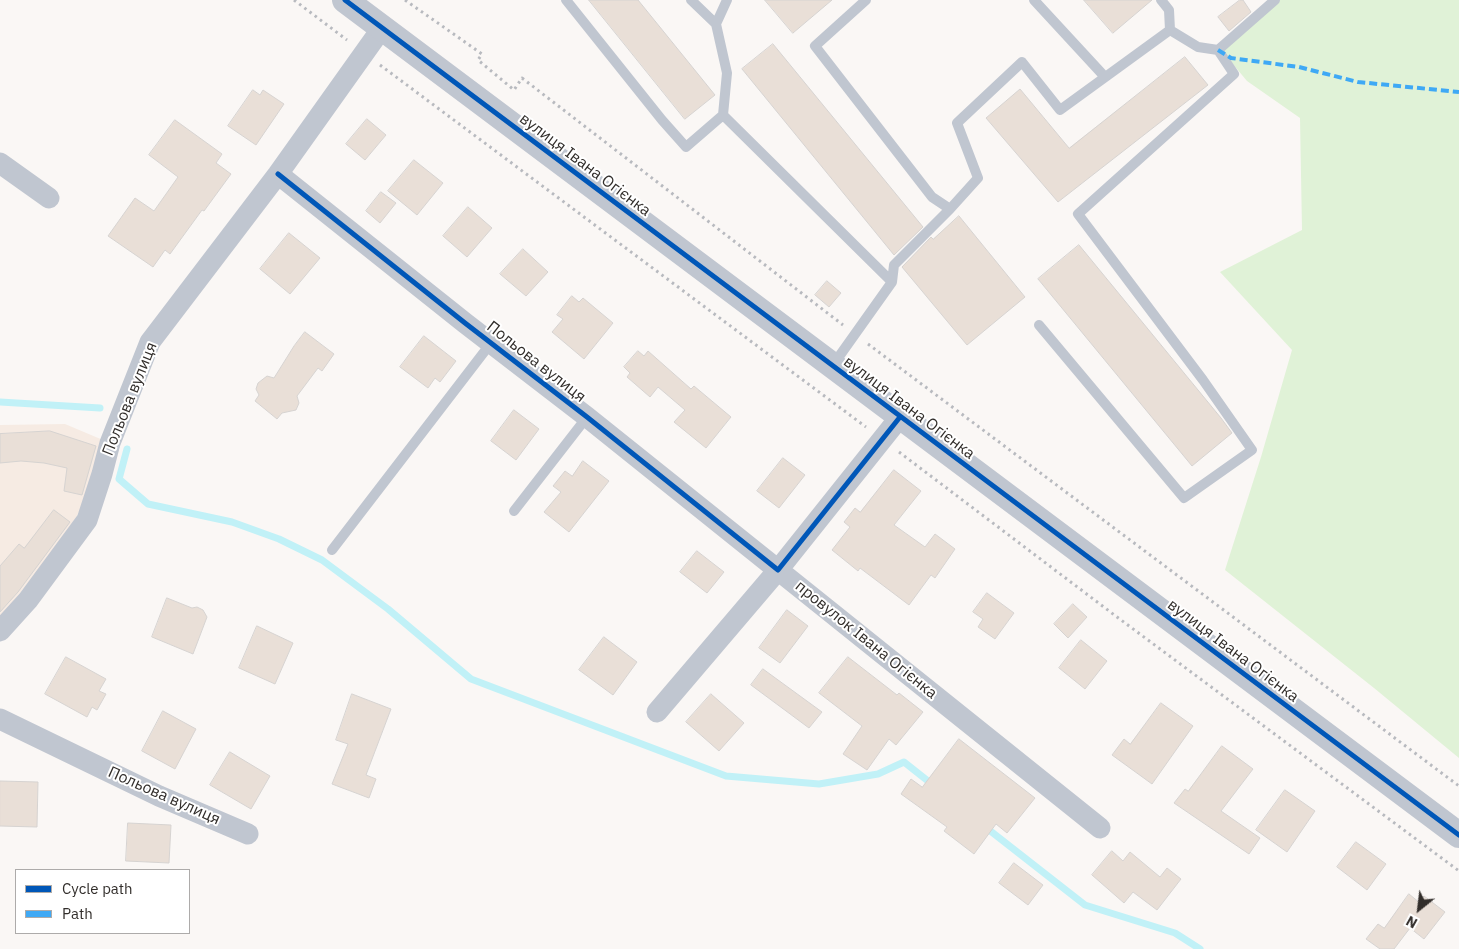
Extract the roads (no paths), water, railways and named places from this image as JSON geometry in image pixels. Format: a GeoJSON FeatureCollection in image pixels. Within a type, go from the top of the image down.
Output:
{"type":"FeatureCollection","features":[{"type":"Feature","properties":{"kind":"street","name":"вулиця Івана Огієнка"},"geometry":{"type":"LineString","coordinates":[[345,0],[1459,835]]}},
{"type":"Feature","properties":{"kind":"street","name":"Польова вулиця"},"geometry":{"type":"LineString","coordinates":[[0,631],[28,600],[87,520],[110,443],[150,342],[278,174],[382,28]]}},
{"type":"Feature","properties":{"kind":"street"},"geometry":{"type":"LineString","coordinates":[[0,163],[48,198]]}},
{"type":"Feature","properties":{"kind":"street","name":"Польова вулиця"},"geometry":{"type":"LineString","coordinates":[[278,174],[778,570]]}},
{"type":"Feature","properties":{"kind":"street"},"geometry":{"type":"LineString","coordinates":[[657,712],[778,570],[900,417]]}},
{"type":"Feature","properties":{"kind":"street","name":"провулок Івана Огієнка"},"geometry":{"type":"LineString","coordinates":[[778,570],[1100,828]]}},
{"type":"Feature","properties":{"kind":"street","name":"Польова вулиця"},"geometry":{"type":"LineString","coordinates":[[0,719],[159,796],[248,834]]}},
{"type":"Feature","properties":{"kind":"lane"},"geometry":{"type":"LineString","coordinates":[[566,0],[662,120],[686,147],[723,115],[727,72],[716,24],[691,0]]}},
{"type":"Feature","properties":{"kind":"lane"},"geometry":{"type":"LineString","coordinates":[[716,24],[727,0]]}},
{"type":"Feature","properties":{"kind":"lane"},"geometry":{"type":"LineString","coordinates":[[866,0],[815,46],[932,197],[950,209]]}},
{"type":"Feature","properties":{"kind":"lane"},"geometry":{"type":"LineString","coordinates":[[1034,0],[1105,77]]}},
{"type":"Feature","properties":{"kind":"lane"},"geometry":{"type":"LineString","coordinates":[[1161,0],[1169,10],[1170,30]]}},
{"type":"Feature","properties":{"kind":"lane"},"geometry":{"type":"LineString","coordinates":[[1218,50],[1275,0]]}},
{"type":"Feature","properties":{"kind":"lane"},"geometry":{"type":"LineString","coordinates":[[832,366],[892,282],[894,266],[978,178],[957,123],[1022,62],[1060,110],[1170,30]]}},
{"type":"Feature","properties":{"kind":"lane"},"geometry":{"type":"LineString","coordinates":[[1039,325],[1184,498],[1252,450],[1204,380],[1078,214],[1234,74],[1218,50],[1198,47],[1170,30]]}},
{"type":"Feature","properties":{"kind":"lane"},"geometry":{"type":"LineString","coordinates":[[723,115],[892,282]]}},
{"type":"Feature","properties":{"kind":"lane"},"geometry":{"type":"LineString","coordinates":[[332,550],[491,343]]}},
{"type":"Feature","properties":{"kind":"lane"},"geometry":{"type":"LineString","coordinates":[[514,511],[587,417]]}},
{"type":"Feature","properties":{"kind":"waterway"},"geometry":{"type":"LineString","coordinates":[[0,402],[100,408]]}},
{"type":"Feature","properties":{"kind":"waterway"},"geometry":{"type":"LineString","coordinates":[[127,449],[119,479],[148,504],[232,522],[279,539],[322,560],[388,609],[471,679],[726,776],[819,784],[878,774],[904,762],[933,785]]}},
{"type":"Feature","properties":{"kind":"waterway"},"geometry":{"type":"LineString","coordinates":[[984,826],[1085,905],[1175,933],[1200,949]]}}]}
